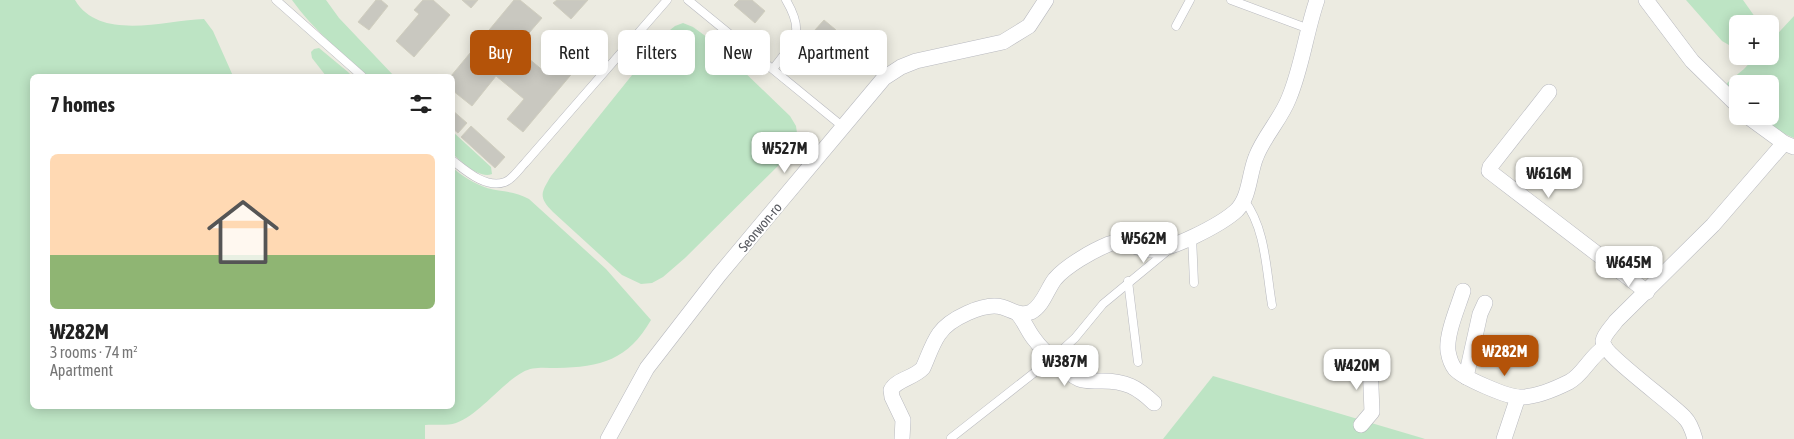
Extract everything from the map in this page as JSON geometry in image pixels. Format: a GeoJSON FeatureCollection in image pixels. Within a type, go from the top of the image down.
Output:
{"type":"FeatureCollection","features":[{"type":"Feature","properties":{"kind":"street","name":"Seorwon-ro"},"geometry":{"type":"LineString","coordinates":[[608,439],[647,368],[719,275],[868,94],[889,74],[916,61],[969,51],[1003,42],[1029,26],[1046,0]]}},
{"type":"Feature","properties":{"kind":"street"},"geometry":{"type":"LineString","coordinates":[[1018,314],[1033,311],[1054,280],[1063,271],[1109,244],[1118,242],[1150,250],[1161,249],[1192,236],[1226,218],[1238,209],[1244,200],[1257,154],[1289,99],[1317,0]]}},
{"type":"Feature","properties":{"kind":"street"},"geometry":{"type":"LineString","coordinates":[[1646,0],[1692,60],[1729,97]]}},
{"type":"Feature","properties":{"kind":"street"},"geometry":{"type":"LineString","coordinates":[[1548,92],[1490,167],[1489,171],[1647,292]]}},
{"type":"Feature","properties":{"kind":"street"},"geometry":{"type":"LineString","coordinates":[[1696,439],[1686,418],[1642,379],[1617,360],[1605,348],[1603,342],[1605,336],[1616,322],[1713,225],[1789,145],[1760,125]]}},
{"type":"Feature","properties":{"kind":"street"},"geometry":{"type":"LineString","coordinates":[[1463,291],[1448,340],[1448,349],[1454,368],[1466,377],[1514,397],[1523,398],[1545,392],[1570,381],[1575,378],[1596,353],[1605,348]]}},
{"type":"Feature","properties":{"kind":"street"},"geometry":{"type":"LineString","coordinates":[[1466,377],[1480,314],[1485,303]]}},
{"type":"Feature","properties":{"kind":"street"},"geometry":{"type":"LineString","coordinates":[[902,439],[903,420],[892,397],[891,390],[896,384],[914,376],[923,368],[941,332],[956,320],[978,308],[987,306],[1000,306],[1018,314],[1026,322],[1036,342],[1078,379],[1090,382],[1128,384],[1138,388],[1154,403]]}},
{"type":"Feature","properties":{"kind":"street"},"geometry":{"type":"LineString","coordinates":[[1362,425],[1372,412],[1370,363]]}},
{"type":"Feature","properties":{"kind":"street"},"geometry":{"type":"LineString","coordinates":[[1504,439],[1518,397]]}},
{"type":"Feature","properties":{"kind":"lane"},"geometry":{"type":"LineString","coordinates":[[276,0],[360,74]]}},
{"type":"Feature","properties":{"kind":"lane"},"geometry":{"type":"LineString","coordinates":[[455,162],[484,181],[494,183],[505,182],[525,163],[667,0]]}},
{"type":"Feature","properties":{"kind":"lane"},"geometry":{"type":"LineString","coordinates":[[688,0],[842,126]]}},
{"type":"Feature","properties":{"kind":"lane"},"geometry":{"type":"LineString","coordinates":[[773,69],[795,39],[797,30],[794,17],[786,0]]}},
{"type":"Feature","properties":{"kind":"lane"},"geometry":{"type":"LineString","coordinates":[[1176,26],[1190,0]]}},
{"type":"Feature","properties":{"kind":"lane"},"geometry":{"type":"LineString","coordinates":[[1230,0],[1309,29]]}},
{"type":"Feature","properties":{"kind":"lane"},"geometry":{"type":"LineString","coordinates":[[1244,200],[1253,211],[1259,226],[1272,304]]}},
{"type":"Feature","properties":{"kind":"lane"},"geometry":{"type":"LineString","coordinates":[[1192,236],[1194,283]]}},
{"type":"Feature","properties":{"kind":"lane"},"geometry":{"type":"LineString","coordinates":[[951,438],[1053,358],[1075,338],[1103,304],[1175,244]]}},
{"type":"Feature","properties":{"kind":"lane"},"geometry":{"type":"LineString","coordinates":[[1128,282],[1138,362]]}},
{"type":"Feature","properties":{"kind":"green space"},"geometry":{"type":"Polygon","coordinates":[[[0,0],[75,0],[86,13],[100,21],[117,25],[153,25],[204,19],[213,31],[232,74],[30,74],[30,409],[455,409],[455,170],[469,180],[482,186],[514,193],[529,199],[606,269],[651,320],[633,344],[623,353],[612,359],[587,366],[527,370],[515,377],[465,419],[452,424],[425,425],[425,439],[0,439],[0,0]]]}},
{"type":"Feature","properties":{"kind":"green space"},"geometry":{"type":"Polygon","coordinates":[[[292,0],[326,0],[339,18],[392,74],[366,74],[300,11],[292,0]]]}},
{"type":"Feature","properties":{"kind":"green space"},"geometry":{"type":"Polygon","coordinates":[[[1686,0],[1743,0],[1754,15],[1729,15],[1729,45],[1722,41],[1686,0]]]}},
{"type":"Feature","properties":{"kind":"green space"},"geometry":{"type":"Polygon","coordinates":[[[1794,16],[1794,138],[1778,131],[1770,125],[1779,125],[1779,75],[1737,75],[1748,65],[1779,65],[1779,32],[1794,16]]]}},
{"type":"Feature","properties":{"kind":"green space"},"geometry":{"type":"Polygon","coordinates":[[[683,23],[693,27],[705,36],[705,75],[747,75],[790,116],[796,126],[796,143],[785,159],[685,258],[663,277],[652,283],[641,284],[622,275],[553,212],[543,198],[543,191],[551,176],[632,75],[695,75],[695,30],[670,30],[683,23]]]}},
{"type":"Feature","properties":{"kind":"green space"},"geometry":{"type":"Polygon","coordinates":[[[319,48],[350,74],[324,74],[312,58],[311,52],[319,48]]]}},
{"type":"Feature","properties":{"kind":"green space"},"geometry":{"type":"Polygon","coordinates":[[[455,134],[491,167],[492,174],[487,175],[476,172],[455,156],[455,134]]]}},
{"type":"Feature","properties":{"kind":"green space"},"geometry":{"type":"Polygon","coordinates":[[[1213,376],[1422,438],[1425,439],[1163,439],[1213,376]]]}},
{"type":"Feature","properties":{"kind":"building"},"geometry":{"type":"Polygon","coordinates":[[[376,0],[381,0],[388,6],[369,30],[358,22],[376,0]]]}},
{"type":"Feature","properties":{"kind":"building"},"geometry":{"type":"Polygon","coordinates":[[[423,0],[433,0],[450,15],[414,57],[396,41],[419,14],[414,10],[423,0]]]}},
{"type":"Feature","properties":{"kind":"building"},"geometry":{"type":"Polygon","coordinates":[[[462,0],[478,0],[471,8],[462,0]]]}},
{"type":"Feature","properties":{"kind":"building"},"geometry":{"type":"Polygon","coordinates":[[[514,0],[520,0],[542,18],[531,31],[489,30],[514,0]]]}},
{"type":"Feature","properties":{"kind":"building"},"geometry":{"type":"Polygon","coordinates":[[[557,0],[588,0],[571,19],[553,3],[557,0]]]}},
{"type":"Feature","properties":{"kind":"building"},"geometry":{"type":"Polygon","coordinates":[[[739,0],[752,0],[765,11],[755,23],[734,5],[739,0]]]}},
{"type":"Feature","properties":{"kind":"building"},"geometry":{"type":"Polygon","coordinates":[[[824,20],[836,30],[815,30],[824,20]]]}},
{"type":"Feature","properties":{"kind":"building"},"geometry":{"type":"Polygon","coordinates":[[[470,53],[470,75],[531,75],[531,60],[541,69],[541,75],[571,75],[523,132],[507,119],[524,99],[496,76],[472,106],[455,92],[455,74],[453,74],[470,53]]]}},
{"type":"Feature","properties":{"kind":"building"},"geometry":{"type":"Polygon","coordinates":[[[455,113],[467,123],[458,133],[455,130],[455,113]]]}},
{"type":"Feature","properties":{"kind":"building"},"geometry":{"type":"Polygon","coordinates":[[[471,126],[505,157],[495,168],[461,137],[471,126]]]}}]}
